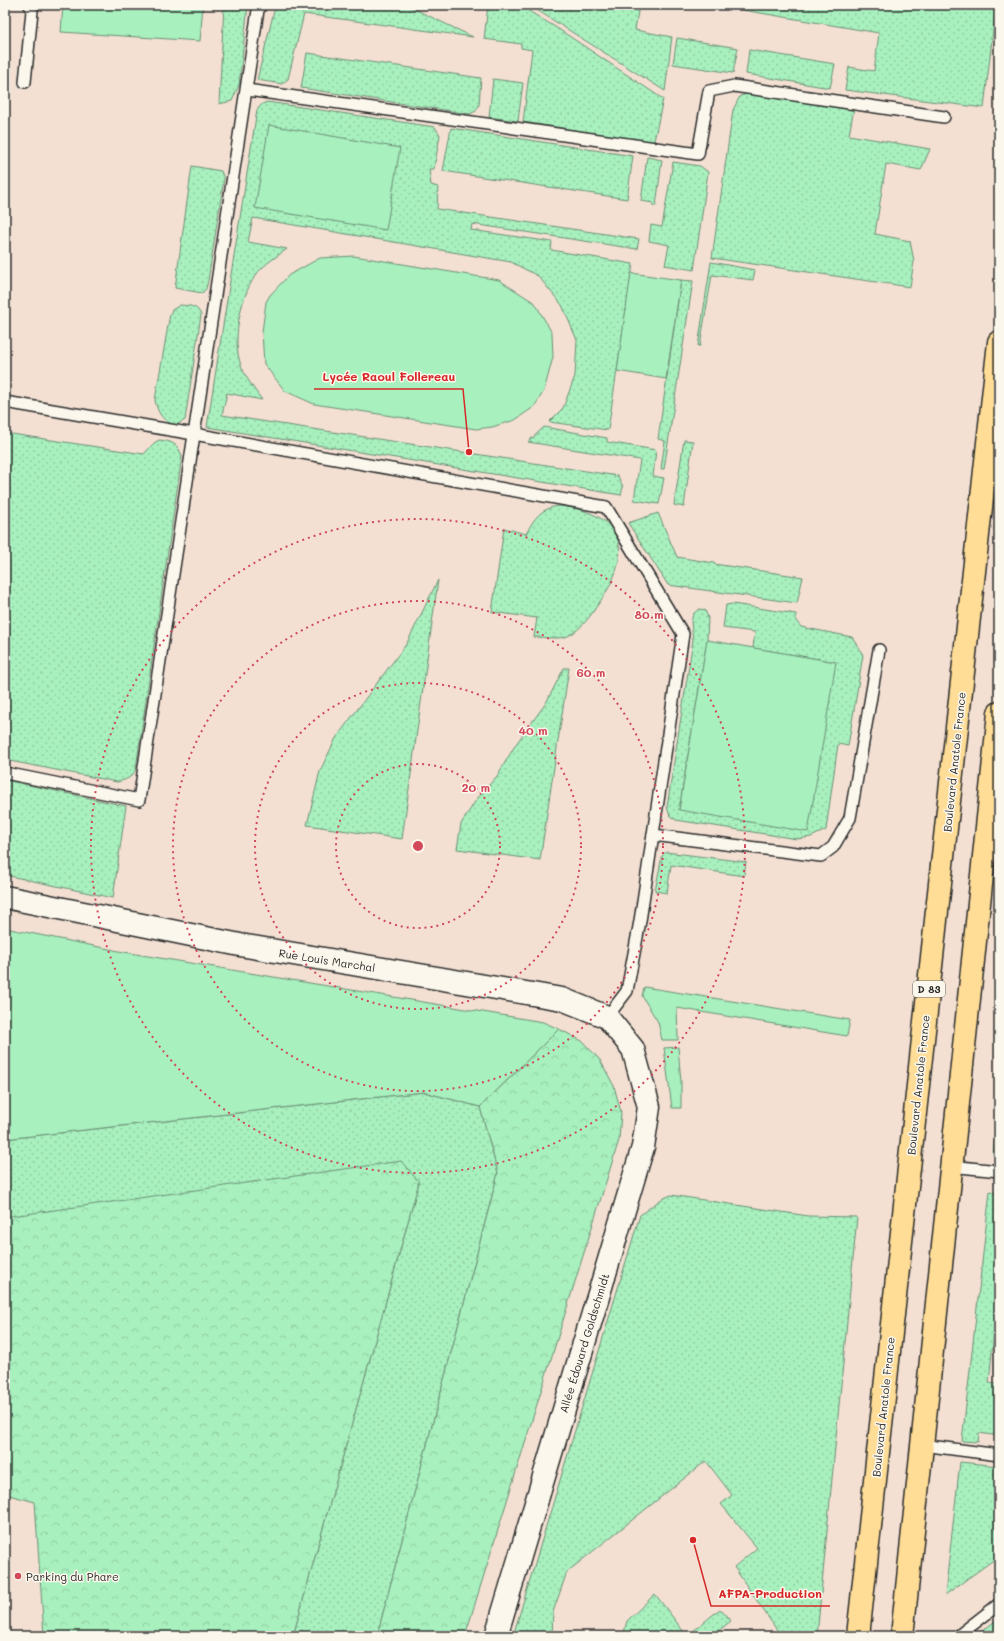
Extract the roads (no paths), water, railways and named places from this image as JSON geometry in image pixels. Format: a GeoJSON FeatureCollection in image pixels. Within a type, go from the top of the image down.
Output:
{"type":"FeatureCollection","features":[{"type":"Feature","properties":{"kind":"main road","name":"Boulevard Anatole France"},"geometry":{"type":"LineString","coordinates":[[858,1636],[999,342]]}},
{"type":"Feature","properties":{"kind":"main road"},"geometry":{"type":"LineString","coordinates":[[902,1636],[950,1166],[999,713]]}},
{"type":"Feature","properties":{"kind":"street","name":"Rue Louis Marchal"},"geometry":{"type":"LineString","coordinates":[[5,897],[240,946],[562,999],[607,1017],[633,1049]]}},
{"type":"Feature","properties":{"kind":"street","name":"Allée Édouard Goldschmidt"},"geometry":{"type":"LineString","coordinates":[[496,1636],[643,1147],[649,1107],[633,1049]]}},
{"type":"Feature","properties":{"kind":"lane"},"geometry":{"type":"LineString","coordinates":[[25,82],[32,11],[30,5]]}},
{"type":"Feature","properties":{"kind":"lane"},"geometry":{"type":"LineString","coordinates":[[5,773],[139,800],[260,5]]}},
{"type":"Feature","properties":{"kind":"lane"},"geometry":{"type":"LineString","coordinates":[[248,90],[698,154],[709,91],[734,86],[944,117]]}},
{"type":"Feature","properties":{"kind":"lane"},"geometry":{"type":"LineString","coordinates":[[5,402],[606,507],[683,634],[640,921],[627,991],[607,1017]]}},
{"type":"Feature","properties":{"kind":"lane"},"geometry":{"type":"LineString","coordinates":[[653,835],[821,856],[834,847],[850,818],[879,650]]}},
{"type":"Feature","properties":{"kind":"lane"},"geometry":{"type":"LineString","coordinates":[[950,1166],[999,1171]]}},
{"type":"Feature","properties":{"kind":"lane"},"geometry":{"type":"LineString","coordinates":[[922,1445],[999,1455]]}},
{"type":"Feature","properties":{"kind":"lane"},"geometry":{"type":"LineString","coordinates":[[958,1636],[999,1604]]}},
{"type":"Feature","properties":{"kind":"place","name":"Lycée Raoul Follereau"},"geometry":{"type":"Point","coordinates":[469,452]}},
{"type":"Feature","properties":{"kind":"place","name":"AFPA-Production"},"geometry":{"type":"Point","coordinates":[693,1540]}},
{"type":"Feature","properties":{"kind":"place","name":"Parking du Phare"},"geometry":{"type":"Point","coordinates":[18,1576]}}]}
